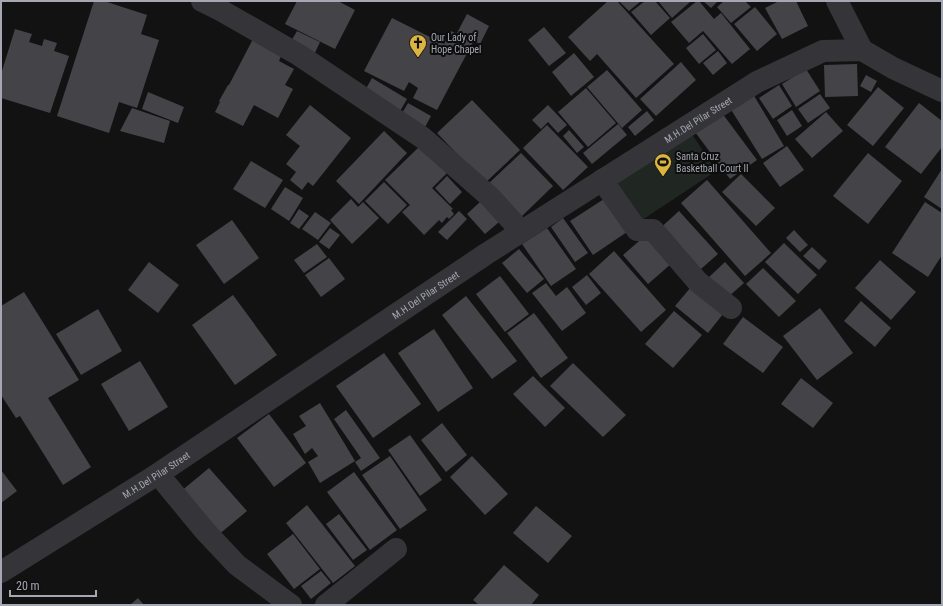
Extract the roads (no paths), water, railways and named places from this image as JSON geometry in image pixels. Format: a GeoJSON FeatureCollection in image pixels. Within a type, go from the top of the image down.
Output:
{"type":"FeatureCollection","features":[{"type":"Feature","properties":{"kind":"street"},"geometry":{"type":"LineString","coordinates":[[202,1],[222,10],[298,55],[422,138],[490,197],[521,231]]}},
{"type":"Feature","properties":{"kind":"street"},"geometry":{"type":"LineString","coordinates":[[837,1],[862,50],[893,68],[942,92]]}},
{"type":"Feature","properties":{"kind":"street","name":"M.H.Del Pilar Street"},"geometry":{"type":"LineString","coordinates":[[1,572],[158,474],[521,231],[757,82],[823,51],[862,50]]}},
{"type":"Feature","properties":{"kind":"street"},"geometry":{"type":"LineString","coordinates":[[602,180],[637,230],[652,230],[698,282],[731,308]]}},
{"type":"Feature","properties":{"kind":"street"},"geometry":{"type":"LineString","coordinates":[[158,474],[205,531],[237,565],[292,605]]}},
{"type":"Feature","properties":{"kind":"street"},"geometry":{"type":"LineString","coordinates":[[326,605],[396,549]]}},
{"type":"Feature","properties":{"kind":"place","name":"Our Lady of Hope Chapel"},"geometry":{"type":"Point","coordinates":[418,58]}},
{"type":"Feature","properties":{"kind":"place","name":"Santa Cruz Basketball Court II"},"geometry":{"type":"Point","coordinates":[663,177]}}]}
